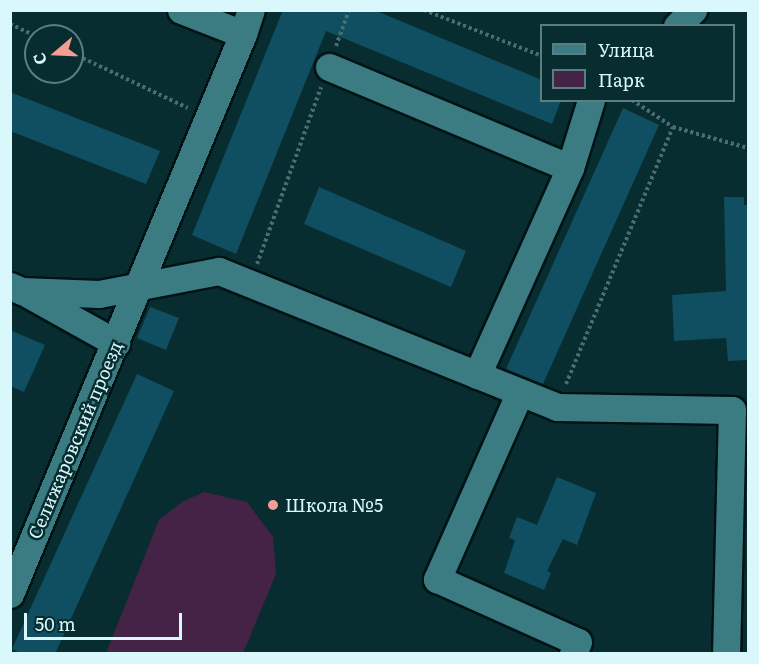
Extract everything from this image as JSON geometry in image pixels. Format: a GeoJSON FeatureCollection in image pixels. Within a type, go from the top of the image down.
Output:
{"type":"FeatureCollection","features":[{"type":"Feature","properties":{"kind":"street"},"geometry":{"type":"LineString","coordinates":[[181,10],[247,22]]}},
{"type":"Feature","properties":{"kind":"street"},"geometry":{"type":"LineString","coordinates":[[679,24],[693,10]]}},
{"type":"Feature","properties":{"kind":"street","name":"Селижаровский проезд"},"geometry":{"type":"LineString","coordinates":[[10,594],[140,286],[247,22]]}},
{"type":"Feature","properties":{"kind":"street"},"geometry":{"type":"LineString","coordinates":[[328,67],[570,168]]}},
{"type":"Feature","properties":{"kind":"street"},"geometry":{"type":"LineString","coordinates":[[477,375],[570,168],[590,102]]}},
{"type":"Feature","properties":{"kind":"street"},"geometry":{"type":"LineString","coordinates":[[16,288],[99,294],[219,271],[557,407],[732,410],[726,654]]}},
{"type":"Feature","properties":{"kind":"street"},"geometry":{"type":"LineString","coordinates":[[16,288],[116,343]]}},
{"type":"Feature","properties":{"kind":"street"},"geometry":{"type":"LineString","coordinates":[[520,392],[437,579],[578,642],[573,654]]}},
{"type":"Feature","properties":{"kind":"path"},"geometry":{"type":"LineString","coordinates":[[249,284],[349,10]]}},
{"type":"Feature","properties":{"kind":"path"},"geometry":{"type":"LineString","coordinates":[[424,10],[540,55]]}},
{"type":"Feature","properties":{"kind":"path"},"geometry":{"type":"LineString","coordinates":[[10,24],[24,30]]}},
{"type":"Feature","properties":{"kind":"path"},"geometry":{"type":"LineString","coordinates":[[84,59],[209,118]]}},
{"type":"Feature","properties":{"kind":"path"},"geometry":{"type":"LineString","coordinates":[[635,102],[673,127],[748,148]]}},
{"type":"Feature","properties":{"kind":"path"},"geometry":{"type":"LineString","coordinates":[[557,407],[673,127]]}},
{"type":"Feature","properties":{"kind":"green space"},"geometry":{"type":"Polygon","coordinates":[[[204,492],[247,502],[273,537],[276,574],[243,653],[106,653],[159,520],[182,502],[204,492]]]}},
{"type":"Feature","properties":{"kind":"building"},"geometry":{"type":"Polygon","coordinates":[[[283,10],[374,10],[540,79],[540,102],[560,102],[552,124],[326,31],[236,254],[192,235],[283,10]]]}},
{"type":"Feature","properties":{"kind":"building"},"geometry":{"type":"Polygon","coordinates":[[[10,92],[160,151],[146,184],[10,131],[10,92]]]}},
{"type":"Feature","properties":{"kind":"building"},"geometry":{"type":"Polygon","coordinates":[[[623,108],[659,125],[543,384],[506,369],[623,108]]]}},
{"type":"Feature","properties":{"kind":"building"},"geometry":{"type":"Polygon","coordinates":[[[319,187],[466,251],[451,287],[304,224],[319,187]]]}},
{"type":"Feature","properties":{"kind":"building"},"geometry":{"type":"Polygon","coordinates":[[[724,197],[744,197],[744,205],[748,205],[748,360],[728,361],[726,338],[674,341],[672,295],[726,291],[724,197]]]}},
{"type":"Feature","properties":{"kind":"building"},"geometry":{"type":"Polygon","coordinates":[[[150,307],[179,318],[166,350],[137,338],[150,307]]]}},
{"type":"Feature","properties":{"kind":"building"},"geometry":{"type":"Polygon","coordinates":[[[10,330],[45,345],[24,392],[10,386],[10,330]]]}},
{"type":"Feature","properties":{"kind":"building"},"geometry":{"type":"Polygon","coordinates":[[[137,374],[174,391],[55,654],[22,654],[12,649],[137,374]]]}},
{"type":"Feature","properties":{"kind":"building"},"geometry":{"type":"Polygon","coordinates":[[[557,477],[596,493],[577,545],[563,539],[547,571],[551,573],[544,590],[504,573],[515,540],[509,538],[517,517],[537,525],[557,477]]]}},
{"type":"Feature","properties":{"kind":"place","name":"Школа №5"},"geometry":{"type":"Point","coordinates":[273,505]}}]}
